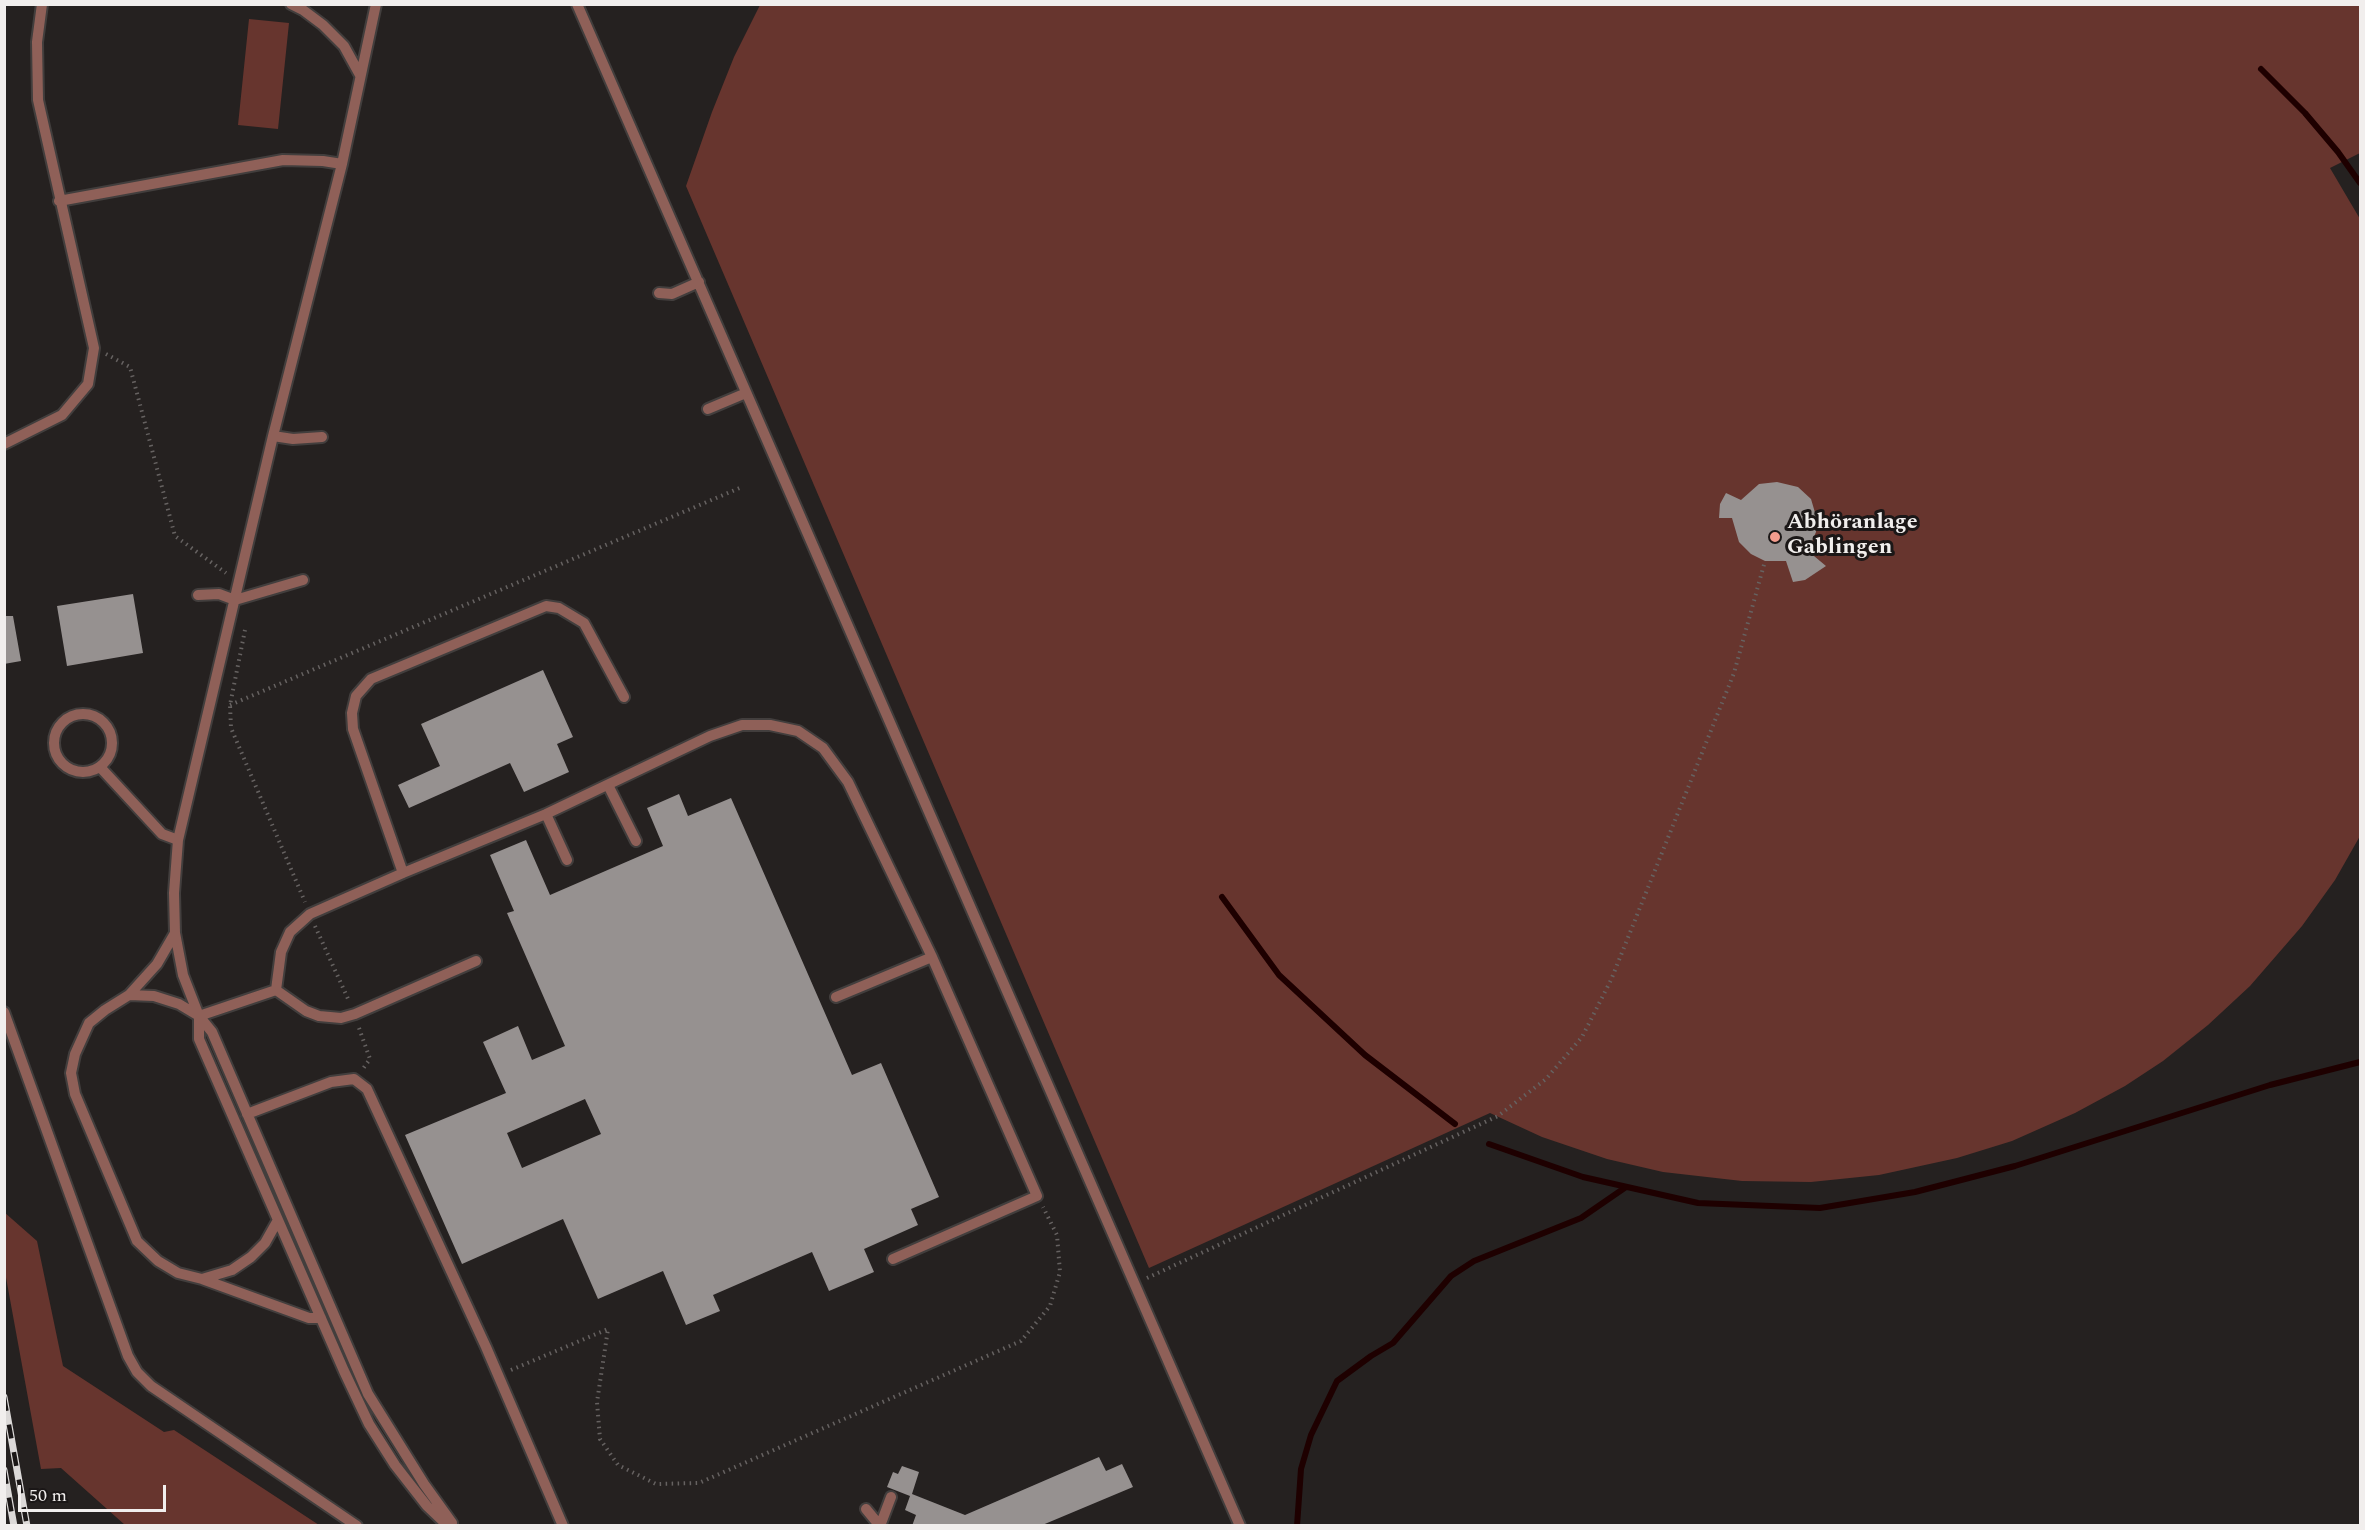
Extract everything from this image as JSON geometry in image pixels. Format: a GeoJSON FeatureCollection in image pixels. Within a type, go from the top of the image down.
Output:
{"type":"FeatureCollection","features":[{"type":"Feature","properties":{"kind":"lane"},"geometry":{"type":"LineString","coordinates":[[4,444],[62,415],[88,384],[94,348],[38,100],[37,42],[42,4]]}},
{"type":"Feature","properties":{"kind":"lane"},"geometry":{"type":"LineString","coordinates":[[291,4],[303,10],[344,46],[360,75]]}},
{"type":"Feature","properties":{"kind":"lane"},"geometry":{"type":"LineString","coordinates":[[376,4],[342,164],[273,436],[178,840],[174,893],[175,933],[183,975],[199,1017],[200,1039],[369,1424],[395,1465],[427,1506],[448,1526]]}},
{"type":"Feature","properties":{"kind":"lane"},"geometry":{"type":"LineString","coordinates":[[577,4],[1240,1526]]}},
{"type":"Feature","properties":{"kind":"lane"},"geometry":{"type":"LineString","coordinates":[[59,201],[284,160],[342,164]]}},
{"type":"Feature","properties":{"kind":"lane"},"geometry":{"type":"LineString","coordinates":[[659,293],[672,294],[699,282]]}},
{"type":"Feature","properties":{"kind":"lane"},"geometry":{"type":"LineString","coordinates":[[708,409],[746,393]]}},
{"type":"Feature","properties":{"kind":"lane"},"geometry":{"type":"LineString","coordinates":[[273,436],[293,440],[322,437]]}},
{"type":"Feature","properties":{"kind":"lane"},"geometry":{"type":"LineString","coordinates":[[198,595],[219,594],[235,600],[303,580]]}},
{"type":"Feature","properties":{"kind":"lane"},"geometry":{"type":"LineString","coordinates":[[404,873],[353,729],[352,713],[356,696],[371,679],[546,606],[559,608],[584,623],[624,697]]}},
{"type":"Feature","properties":{"kind":"lane"},"geometry":{"type":"LineString","coordinates":[[84,713],[101,719],[108,726],[113,742],[111,752],[100,767],[81,772],[68,768],[60,761],[53,743],[55,733],[65,719],[74,714],[84,713]]}},
{"type":"Feature","properties":{"kind":"lane"},"geometry":{"type":"LineString","coordinates":[[276,990],[281,951],[290,932],[310,914],[546,814],[710,736],[742,725],[770,725],[798,731],[823,748],[848,783],[932,957],[1037,1196],[893,1259]]}},
{"type":"Feature","properties":{"kind":"lane"},"geometry":{"type":"LineString","coordinates":[[100,767],[162,834],[178,840]]}},
{"type":"Feature","properties":{"kind":"lane"},"geometry":{"type":"LineString","coordinates":[[608,785],[636,842]]}},
{"type":"Feature","properties":{"kind":"lane"},"geometry":{"type":"LineString","coordinates":[[546,814],[567,860]]}},
{"type":"Feature","properties":{"kind":"lane"},"geometry":{"type":"LineString","coordinates":[[175,933],[157,964],[129,995],[89,1023],[75,1054],[71,1073],[75,1094],[137,1241],[158,1261],[178,1273],[202,1279],[309,1318],[321,1318]]}},
{"type":"Feature","properties":{"kind":"lane"},"geometry":{"type":"LineString","coordinates":[[837,997],[932,957]]}},
{"type":"Feature","properties":{"kind":"lane"},"geometry":{"type":"LineString","coordinates":[[276,990],[306,1011],[319,1016],[341,1018],[476,961]]}},
{"type":"Feature","properties":{"kind":"lane"},"geometry":{"type":"LineString","coordinates":[[199,1017],[276,990]]}},
{"type":"Feature","properties":{"kind":"lane"},"geometry":{"type":"LineString","coordinates":[[129,995],[154,996],[179,1004],[199,1017],[212,1032],[368,1394],[424,1484],[454,1526]]}},
{"type":"Feature","properties":{"kind":"lane"},"geometry":{"type":"LineString","coordinates":[[4,1012],[128,1356],[137,1372],[151,1386],[357,1526]]}},
{"type":"Feature","properties":{"kind":"lane"},"geometry":{"type":"LineString","coordinates":[[247,1114],[331,1082],[354,1079],[367,1089],[498,1376],[563,1526]]}},
{"type":"Feature","properties":{"kind":"lane"},"geometry":{"type":"LineString","coordinates":[[202,1279],[232,1270],[251,1257],[265,1243],[278,1220]]}},
{"type":"Feature","properties":{"kind":"lane"},"geometry":{"type":"LineString","coordinates":[[866,1509],[880,1526],[891,1497]]}},
{"type":"Feature","properties":{"kind":"lane"},"geometry":{"type":"LineString","coordinates":[[551,1526],[558,1514]]}},
{"type":"Feature","properties":{"kind":"path"},"geometry":{"type":"LineString","coordinates":[[94,348],[130,367],[175,536],[239,582]]}},
{"type":"Feature","properties":{"kind":"path"},"geometry":{"type":"LineString","coordinates":[[230,705],[742,487]]}},
{"type":"Feature","properties":{"kind":"path"},"geometry":{"type":"LineString","coordinates":[[1136,1283],[1498,1116],[1546,1079],[1582,1037],[1611,980],[1734,674],[1765,561]]}},
{"type":"Feature","properties":{"kind":"path"},"geometry":{"type":"LineString","coordinates":[[245,627],[230,705],[231,728],[355,1014],[370,1059],[354,1079]]}},
{"type":"Feature","properties":{"kind":"path"},"geometry":{"type":"LineString","coordinates":[[498,1376],[609,1329],[597,1402],[600,1439],[618,1465],[656,1485],[699,1484],[1021,1341],[1050,1306],[1060,1272],[1057,1235],[1037,1196]]}},
{"type":"Feature","properties":{"kind":"shaded area"},"geometry":{"type":"Polygon","coordinates":[[[760,5],[2360,5],[2360,153],[2330,168],[2360,219],[2360,836],[2335,880],[2302,926],[2250,986],[2208,1025],[2163,1061],[2125,1086],[2075,1113],[2012,1141],[1957,1158],[1879,1175],[1811,1182],[1742,1181],[1663,1172],[1607,1159],[1542,1137],[1490,1113],[1149,1268],[686,186],[734,57],[760,5]]]}},
{"type":"Feature","properties":{"kind":"shaded area"},"geometry":{"type":"Polygon","coordinates":[[[249,19],[289,23],[278,129],[238,125],[249,19]]]}},
{"type":"Feature","properties":{"kind":"shaded area"},"geometry":{"type":"Polygon","coordinates":[[[4,1212],[37,1241],[63,1366],[164,1432],[174,1430],[319,1525],[125,1525],[61,1468],[41,1469],[5,1272],[4,1212]]]}},
{"type":"Feature","properties":{"kind":"building","name":"Abhöranlage Gablingen"},"geometry":{"type":"Polygon","coordinates":[[[1777,482],[1798,487],[1811,499],[1816,516],[1816,532],[1808,551],[1826,566],[1805,580],[1793,582],[1786,561],[1765,561],[1751,554],[1739,542],[1732,518],[1719,518],[1720,504],[1726,493],[1741,500],[1759,484],[1777,482]]]}},
{"type":"Feature","properties":{"kind":"building"},"geometry":{"type":"Polygon","coordinates":[[[133,594],[143,653],[67,666],[57,606],[133,594]]]}},
{"type":"Feature","properties":{"kind":"building"},"geometry":{"type":"Polygon","coordinates":[[[4,616],[13,616],[21,661],[4,664],[4,616]]]}},
{"type":"Feature","properties":{"kind":"building"},"geometry":{"type":"Polygon","coordinates":[[[543,670],[573,737],[557,744],[569,772],[524,792],[510,763],[409,808],[398,785],[440,766],[421,724],[543,670]]]}},
{"type":"Feature","properties":{"kind":"building"},"geometry":{"type":"Polygon","coordinates":[[[679,794],[688,816],[731,798],[852,1075],[881,1063],[939,1197],[911,1209],[918,1225],[864,1249],[874,1272],[829,1291],[812,1252],[713,1295],[720,1311],[686,1325],[663,1271],[598,1299],[563,1219],[462,1264],[405,1135],[506,1093],[483,1042],[518,1026],[532,1060],[565,1046],[507,913],[514,911],[490,855],[526,840],[550,895],[663,846],[647,808],[679,794]],[[585,1099],[507,1133],[522,1168],[601,1134],[585,1099]]]}},
{"type":"Feature","properties":{"kind":"building"},"geometry":{"type":"Polygon","coordinates":[[[1099,1457],[1106,1471],[1122,1464],[1133,1487],[1040,1526],[912,1526],[916,1515],[905,1510],[910,1496],[887,1487],[893,1472],[898,1474],[902,1466],[919,1472],[912,1494],[965,1515],[1099,1457]]]}},
{"type":"Feature","properties":{"kind":"waterway"},"geometry":{"type":"LineString","coordinates":[[2261,69],[2305,113],[2338,152],[2360,183]]}},
{"type":"Feature","properties":{"kind":"waterway"},"geometry":{"type":"LineString","coordinates":[[1222,897],[1279,975],[1365,1055],[1455,1124]]}},
{"type":"Feature","properties":{"kind":"waterway"},"geometry":{"type":"LineString","coordinates":[[1489,1144],[1583,1177],[1698,1203],[1820,1208],[1915,1192],[2015,1166],[2270,1085],[2360,1062]]}},
{"type":"Feature","properties":{"kind":"waterway"},"geometry":{"type":"LineString","coordinates":[[1297,1526],[1301,1469],[1311,1435],[1337,1381],[1393,1343],[1451,1276],[1474,1261],[1581,1218],[1626,1187]]}},
{"type":"Feature","properties":{"kind":"railway"},"geometry":{"type":"LineString","coordinates":[[4,1397],[27,1526]]}},
{"type":"Feature","properties":{"kind":"railway"},"geometry":{"type":"LineString","coordinates":[[4,1470],[14,1526]]}},
{"type":"Feature","properties":{"kind":"place","name":"Abhöranlage Gablingen"},"geometry":{"type":"Point","coordinates":[1775,537]}}]}
